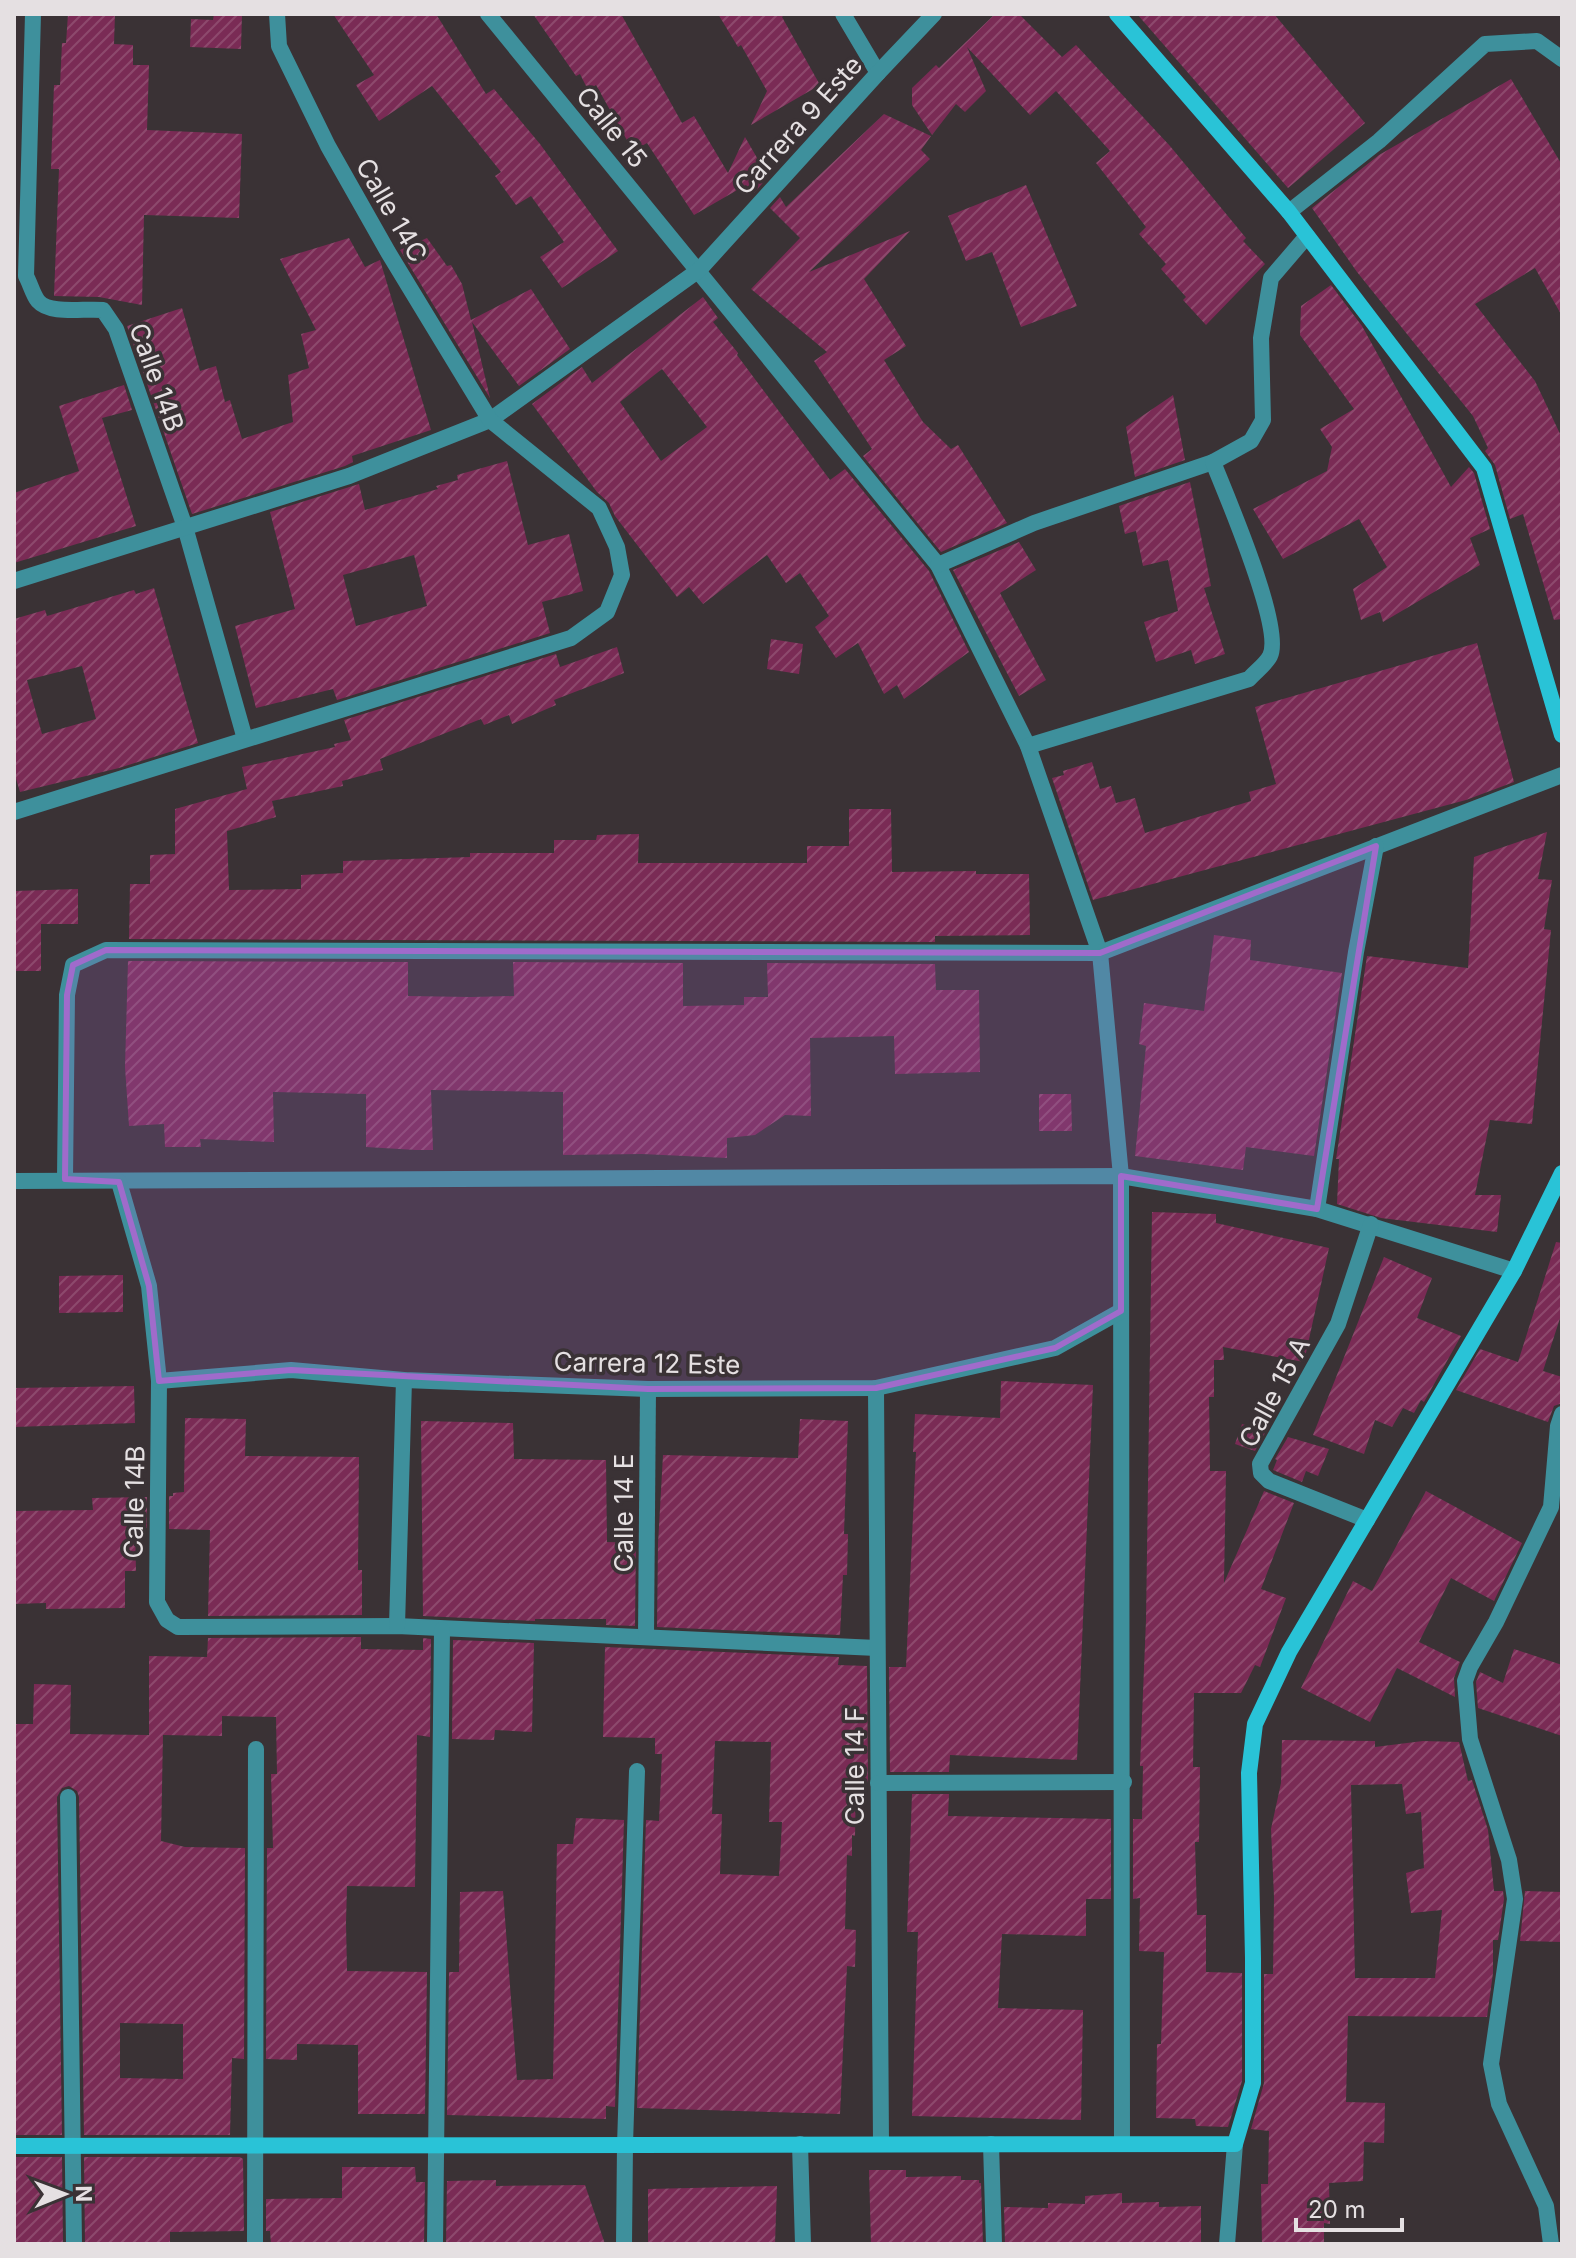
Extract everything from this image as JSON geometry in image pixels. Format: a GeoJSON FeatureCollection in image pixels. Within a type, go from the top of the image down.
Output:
{"type":"FeatureCollection","features":[{"type":"Feature","properties":{"kind":"main road"},"geometry":{"type":"LineString","coordinates":[[1117,14],[1289,212],[1484,468],[1562,735]]}},
{"type":"Feature","properties":{"kind":"main road"},"geometry":{"type":"LineString","coordinates":[[14,2146],[1235,2144],[1253,2083],[1249,1773],[1255,1724],[1289,1652],[1514,1271],[1562,1173]]}},
{"type":"Feature","properties":{"kind":"street","name":"Calle 14B"},"geometry":{"type":"LineString","coordinates":[[33,14],[26,276],[38,301],[54,310],[103,310],[116,329],[185,527]]}},
{"type":"Feature","properties":{"kind":"street","name":"Calle 14C"},"geometry":{"type":"LineString","coordinates":[[14,812],[571,638],[607,612],[622,575],[617,547],[599,508],[490,420],[328,146],[279,46],[277,14]]}},
{"type":"Feature","properties":{"kind":"street","name":"Calle 15"},"geometry":{"type":"LineString","coordinates":[[488,14],[938,565],[1028,746],[1100,953],[1121,1176],[1122,2144]]}},
{"type":"Feature","properties":{"kind":"street"},"geometry":{"type":"LineString","coordinates":[[843,14],[878,73]]}},
{"type":"Feature","properties":{"kind":"street","name":"Carrera 9 Este"},"geometry":{"type":"LineString","coordinates":[[14,581],[349,476],[490,420],[699,270],[934,14]]}},
{"type":"Feature","properties":{"kind":"street"},"geometry":{"type":"LineString","coordinates":[[1289,212],[1379,141],[1485,44],[1537,41],[1562,59]]}},
{"type":"Feature","properties":{"kind":"street"},"geometry":{"type":"LineString","coordinates":[[938,565],[1034,523],[1213,462],[1251,441],[1263,420],[1261,338],[1271,278],[1307,236]]}},
{"type":"Feature","properties":{"kind":"street"},"geometry":{"type":"LineString","coordinates":[[1028,746],[1249,679],[1271,655],[1273,628],[1238,523],[1213,462]]}},
{"type":"Feature","properties":{"kind":"street"},"geometry":{"type":"LineString","coordinates":[[185,527],[245,739]]}},
{"type":"Feature","properties":{"kind":"street"},"geometry":{"type":"LineString","coordinates":[[65,1179],[67,995],[73,965],[106,950],[1100,953],[1562,775]]}},
{"type":"Feature","properties":{"kind":"street"},"geometry":{"type":"LineString","coordinates":[[1317,1209],[1356,952],[1376,846]]}},
{"type":"Feature","properties":{"kind":"street"},"geometry":{"type":"LineString","coordinates":[[14,1181],[1121,1176],[1317,1209],[1514,1271]]}},
{"type":"Feature","properties":{"kind":"street","name":"Calle 14B"},"geometry":{"type":"LineString","coordinates":[[119,1182],[149,1286],[159,1381],[157,1602],[167,1620],[178,1627],[397,1626]]}},
{"type":"Feature","properties":{"kind":"street","name":"Calle 15 A"},"geometry":{"type":"LineString","coordinates":[[1367,1520],[1269,1481],[1261,1473],[1260,1464],[1338,1324],[1371,1224]]}},
{"type":"Feature","properties":{"kind":"street","name":"Carrera 12 Este"},"geometry":{"type":"LineString","coordinates":[[159,1381],[291,1370],[404,1380],[648,1389],[876,1388],[1055,1348],[1121,1311]]}},
{"type":"Feature","properties":{"kind":"street"},"geometry":{"type":"LineString","coordinates":[[404,1380],[397,1626],[877,1648]]}},
{"type":"Feature","properties":{"kind":"street","name":"Calle 14 F"},"geometry":{"type":"LineString","coordinates":[[876,1388],[881,2144]]}},
{"type":"Feature","properties":{"kind":"street","name":"Calle 14 E"},"geometry":{"type":"LineString","coordinates":[[646,1637],[648,1389]]}},
{"type":"Feature","properties":{"kind":"street"},"geometry":{"type":"LineString","coordinates":[[1551,2244],[1546,2206],[1499,2104],[1491,2064],[1515,1899],[1509,1860],[1470,1739],[1465,1681],[1551,1507],[1558,1426],[1562,1414]]}},
{"type":"Feature","properties":{"kind":"street"},"geometry":{"type":"LineString","coordinates":[[435,2244],[442,1630]]}},
{"type":"Feature","properties":{"kind":"street"},"geometry":{"type":"LineString","coordinates":[[255,2244],[256,1749]]}},
{"type":"Feature","properties":{"kind":"street"},"geometry":{"type":"LineString","coordinates":[[624,2244],[637,1771]]}},
{"type":"Feature","properties":{"kind":"street"},"geometry":{"type":"LineString","coordinates":[[878,1783],[1124,1782]]}},
{"type":"Feature","properties":{"kind":"street"},"geometry":{"type":"LineString","coordinates":[[68,1797],[74,2244]]}},
{"type":"Feature","properties":{"kind":"street"},"geometry":{"type":"LineString","coordinates":[[800,2144],[803,2244]]}},
{"type":"Feature","properties":{"kind":"street"},"geometry":{"type":"LineString","coordinates":[[991,2144],[994,2244]]}},
{"type":"Feature","properties":{"kind":"street"},"geometry":{"type":"LineString","coordinates":[[1227,2244],[1235,2144]]}},
{"type":"Feature","properties":{"kind":"highlighted area"},"geometry":{"type":"Polygon","coordinates":[[[1376,846],[1317,1209],[1121,1176],[1121,1311],[1055,1348],[876,1388],[648,1389],[291,1370],[159,1381],[149,1286],[119,1182],[65,1179],[67,995],[73,965],[106,950],[1100,953],[1376,846]]]}},
{"type":"Feature","properties":{"kind":"building"},"geometry":{"type":"Polygon","coordinates":[[[68,14],[115,14],[114,44],[133,45],[133,65],[149,65],[147,130],[242,134],[239,218],[144,215],[142,305],[99,297],[54,296],[59,169],[51,169],[54,85],[60,85],[62,43],[66,43],[68,14]]]}},
{"type":"Feature","properties":{"kind":"building"},"geometry":{"type":"Polygon","coordinates":[[[214,14],[242,14],[241,49],[190,47],[191,19],[213,20],[214,14]]]}},
{"type":"Feature","properties":{"kind":"building"},"geometry":{"type":"Polygon","coordinates":[[[333,14],[436,14],[486,94],[494,89],[540,144],[618,251],[562,288],[540,257],[564,242],[531,196],[516,205],[495,176],[501,172],[432,86],[379,121],[356,85],[374,75],[333,14]]]}},
{"type":"Feature","properties":{"kind":"building"},"geometry":{"type":"Polygon","coordinates":[[[533,14],[621,14],[682,123],[694,116],[728,173],[745,137],[768,177],[754,193],[746,185],[694,215],[647,143],[633,151],[596,85],[588,90],[580,74],[576,76],[533,14]]]}},
{"type":"Feature","properties":{"kind":"building"},"geometry":{"type":"Polygon","coordinates":[[[718,14],[785,14],[782,17],[820,85],[751,125],[767,91],[741,45],[738,47],[718,14]]]}},
{"type":"Feature","properties":{"kind":"building"},"geometry":{"type":"Polygon","coordinates":[[[995,14],[1019,14],[1062,57],[1076,45],[1170,146],[1246,238],[1243,241],[1265,264],[1206,325],[1161,269],[1166,264],[1139,234],[1146,227],[1096,163],[1110,151],[1056,91],[1030,115],[967,47],[986,91],[965,112],[956,104],[932,135],[912,105],[912,88],[936,65],[939,68],[995,14]]]}},
{"type":"Feature","properties":{"kind":"building"},"geometry":{"type":"Polygon","coordinates":[[[1137,14],[1274,14],[1365,123],[1288,188],[1137,14]]]}},
{"type":"Feature","properties":{"kind":"building"},"geometry":{"type":"Polygon","coordinates":[[[1511,79],[1562,165],[1562,316],[1535,268],[1475,304],[1535,381],[1562,438],[1562,619],[1554,620],[1523,514],[1510,519],[1495,465],[1485,451],[1488,448],[1473,416],[1357,272],[1312,208],[1379,155],[1511,79]]]}},
{"type":"Feature","properties":{"kind":"building"},"geometry":{"type":"Polygon","coordinates":[[[884,114],[931,136],[921,150],[930,159],[809,272],[910,231],[864,279],[906,346],[884,360],[923,422],[951,449],[958,445],[1007,523],[941,552],[863,456],[872,449],[814,361],[827,352],[751,289],[800,238],[770,208],[780,197],[786,207],[884,114]]]}},
{"type":"Feature","properties":{"kind":"building"},"geometry":{"type":"Polygon","coordinates":[[[1026,185],[1077,306],[1021,327],[992,252],[966,261],[948,216],[1026,185]]]}},
{"type":"Feature","properties":{"kind":"building"},"geometry":{"type":"Polygon","coordinates":[[[349,238],[365,267],[380,260],[431,430],[352,456],[353,462],[345,466],[192,514],[127,326],[182,308],[200,371],[216,366],[225,402],[230,400],[242,439],[293,422],[288,375],[309,368],[301,334],[316,330],[280,259],[349,238]]]}},
{"type":"Feature","properties":{"kind":"building"},"geometry":{"type":"Polygon","coordinates":[[[427,238],[447,266],[451,265],[462,284],[471,320],[531,289],[570,349],[519,386],[472,322],[490,398],[400,250],[427,238]]]}},
{"type":"Feature","properties":{"kind":"building"},"geometry":{"type":"Polygon","coordinates":[[[1331,285],[1362,326],[1451,487],[1469,467],[1474,473],[1490,529],[1470,538],[1480,565],[1383,622],[1380,612],[1361,620],[1353,589],[1387,567],[1359,519],[1283,559],[1253,509],[1327,471],[1332,447],[1320,429],[1354,409],[1300,335],[1301,306],[1331,285]]]}},
{"type":"Feature","properties":{"kind":"building"},"geometry":{"type":"Polygon","coordinates":[[[703,297],[718,318],[713,322],[830,480],[845,469],[929,571],[969,652],[904,699],[897,685],[884,694],[858,643],[836,658],[815,627],[829,616],[800,573],[786,583],[767,555],[703,604],[689,587],[677,597],[532,404],[582,367],[592,383],[703,297]],[[662,369],[620,402],[661,461],[707,427],[662,369]]]}},
{"type":"Feature","properties":{"kind":"building"},"geometry":{"type":"Polygon","coordinates":[[[124,385],[132,410],[102,418],[136,526],[14,563],[14,493],[79,471],[59,406],[124,385]]]}},
{"type":"Feature","properties":{"kind":"building"},"geometry":{"type":"Polygon","coordinates":[[[1173,395],[1185,460],[1135,477],[1126,427],[1173,395]]]}},
{"type":"Feature","properties":{"kind":"building"},"geometry":{"type":"Polygon","coordinates":[[[507,461],[528,545],[569,534],[583,591],[542,602],[550,633],[337,700],[333,689],[256,708],[235,626],[295,609],[270,512],[359,484],[365,510],[438,489],[436,486],[458,480],[457,475],[507,461]],[[414,555],[343,575],[356,626],[427,606],[414,555]]]}},
{"type":"Feature","properties":{"kind":"building"},"geometry":{"type":"Polygon","coordinates":[[[1190,482],[1211,586],[1204,588],[1225,654],[1195,664],[1191,650],[1156,662],[1144,622],[1178,611],[1168,560],[1143,566],[1136,531],[1125,534],[1119,506],[1190,482]]]}},
{"type":"Feature","properties":{"kind":"building"},"geometry":{"type":"Polygon","coordinates":[[[1019,542],[1036,570],[1000,593],[1046,680],[1019,696],[953,570],[1019,542]]]}},
{"type":"Feature","properties":{"kind":"building"},"geometry":{"type":"Polygon","coordinates":[[[154,588],[198,743],[119,768],[20,792],[14,772],[14,619],[45,610],[47,616],[134,590],[136,594],[154,588]],[[82,666],[27,680],[42,734],[96,719],[82,666]]]}},
{"type":"Feature","properties":{"kind":"building"},"geometry":{"type":"Polygon","coordinates":[[[771,639],[803,644],[799,674],[767,669],[771,639]]]}},
{"type":"Feature","properties":{"kind":"building"},"geometry":{"type":"Polygon","coordinates":[[[1477,643],[1514,782],[1466,800],[1093,900],[1052,778],[1064,775],[1063,771],[1092,762],[1100,789],[1111,786],[1116,803],[1135,798],[1145,833],[1251,801],[1249,792],[1276,784],[1255,707],[1477,643]]]}},
{"type":"Feature","properties":{"kind":"building"},"geometry":{"type":"Polygon","coordinates":[[[617,647],[624,673],[554,700],[556,705],[512,724],[509,715],[484,725],[481,719],[380,759],[383,770],[342,781],[343,786],[272,801],[276,817],[227,831],[229,890],[301,889],[301,875],[343,873],[343,861],[470,857],[470,853],[554,853],[554,840],[596,840],[597,835],[639,834],[638,863],[807,863],[807,846],[849,846],[849,809],[891,809],[892,872],[1029,874],[1030,935],[935,936],[935,942],[129,939],[130,884],[150,884],[150,855],[175,854],[175,809],[247,789],[242,767],[335,747],[334,744],[351,740],[344,720],[556,654],[560,667],[617,647]]]}},
{"type":"Feature","properties":{"kind":"building"},"geometry":{"type":"Polygon","coordinates":[[[1547,832],[1538,879],[1552,880],[1544,929],[1551,930],[1532,1124],[1490,1120],[1475,1195],[1501,1195],[1497,1232],[1381,1218],[1337,1204],[1339,1159],[1336,1159],[1367,956],[1468,968],[1474,857],[1547,832]]]}},
{"type":"Feature","properties":{"kind":"building"},"geometry":{"type":"Polygon","coordinates":[[[78,889],[78,924],[41,924],[41,971],[14,971],[14,891],[78,889]]]}},
{"type":"Feature","properties":{"kind":"building"},"geometry":{"type":"Polygon","coordinates":[[[1214,935],[1251,940],[1250,960],[1342,973],[1314,1156],[1246,1147],[1243,1170],[1135,1156],[1146,1046],[1139,1044],[1144,1003],[1204,1011],[1214,935]]]}},
{"type":"Feature","properties":{"kind":"building"},"geometry":{"type":"Polygon","coordinates":[[[128,961],[408,962],[408,996],[471,997],[514,996],[513,962],[683,963],[683,1006],[744,1005],[744,997],[768,997],[767,963],[935,964],[936,990],[979,990],[980,1072],[895,1074],[894,1036],[810,1038],[811,1116],[785,1115],[755,1135],[727,1138],[727,1158],[642,1154],[563,1155],[563,1092],[431,1090],[433,1150],[416,1150],[366,1147],[366,1094],[273,1092],[274,1142],[200,1139],[201,1147],[165,1147],[164,1124],[129,1126],[125,1067],[128,961]]]}},
{"type":"Feature","properties":{"kind":"building"},"geometry":{"type":"Polygon","coordinates":[[[1039,1094],[1071,1094],[1072,1131],[1039,1131],[1039,1094]]]}},
{"type":"Feature","properties":{"kind":"building"},"geometry":{"type":"Polygon","coordinates":[[[1152,1212],[1216,1214],[1216,1223],[1329,1248],[1304,1362],[1223,1347],[1224,1360],[1214,1360],[1214,1397],[1209,1397],[1210,1471],[1226,1471],[1224,1583],[1264,1491],[1294,1503],[1261,1589],[1286,1598],[1260,1667],[1255,1665],[1241,1693],[1194,1693],[1193,1767],[1200,1767],[1199,1842],[1195,1842],[1197,1915],[1206,1915],[1206,1972],[1242,1973],[1242,2081],[1228,2127],[1196,2126],[1195,2119],[1156,2118],[1157,2044],[1161,2044],[1164,1952],[1139,1951],[1140,1898],[1133,1899],[1133,1819],[1142,1819],[1143,1766],[1140,1766],[1146,1620],[1152,1212]]]}},
{"type":"Feature","properties":{"kind":"building"},"geometry":{"type":"Polygon","coordinates":[[[1556,1242],[1562,1243],[1562,1312],[1543,1371],[1562,1377],[1562,1403],[1554,1406],[1548,1422],[1456,1390],[1480,1349],[1518,1362],[1556,1242]]]}},
{"type":"Feature","properties":{"kind":"building"},"geometry":{"type":"Polygon","coordinates":[[[1384,1257],[1432,1278],[1417,1318],[1461,1336],[1424,1402],[1421,1400],[1414,1413],[1403,1408],[1392,1427],[1375,1420],[1364,1454],[1313,1435],[1384,1257]]]}},
{"type":"Feature","properties":{"kind":"building"},"geometry":{"type":"Polygon","coordinates":[[[123,1275],[123,1312],[59,1313],[59,1276],[123,1275]]]}},
{"type":"Feature","properties":{"kind":"building"},"geometry":{"type":"Polygon","coordinates":[[[1001,1381],[1093,1385],[1077,1760],[950,1755],[949,1772],[890,1772],[889,1667],[906,1667],[915,1414],[1000,1418],[1001,1381]]]}},
{"type":"Feature","properties":{"kind":"building"},"geometry":{"type":"Polygon","coordinates":[[[134,1386],[135,1423],[14,1427],[14,1388],[134,1386]]]}},
{"type":"Feature","properties":{"kind":"building"},"geometry":{"type":"Polygon","coordinates":[[[185,1418],[246,1419],[245,1456],[359,1457],[358,1570],[362,1570],[362,1615],[208,1616],[210,1530],[169,1529],[169,1496],[184,1492],[185,1418]]]}},
{"type":"Feature","properties":{"kind":"building"},"geometry":{"type":"Polygon","coordinates":[[[800,1419],[848,1421],[844,1534],[848,1534],[847,1575],[843,1575],[840,1635],[657,1627],[663,1455],[798,1458],[800,1419]]]}},
{"type":"Feature","properties":{"kind":"building"},"geometry":{"type":"Polygon","coordinates":[[[421,1421],[513,1423],[514,1459],[606,1460],[607,1542],[636,1543],[635,1626],[606,1625],[606,1619],[535,1621],[423,1616],[421,1421]]]}},
{"type":"Feature","properties":{"kind":"building"},"geometry":{"type":"Polygon","coordinates":[[[1242,1424],[1266,1431],[1255,1451],[1235,1444],[1242,1424]]]}},
{"type":"Feature","properties":{"kind":"building"},"geometry":{"type":"Polygon","coordinates":[[[1288,1437],[1329,1449],[1318,1476],[1306,1471],[1302,1482],[1273,1470],[1275,1459],[1288,1437]]]}},
{"type":"Feature","properties":{"kind":"building"},"geometry":{"type":"Polygon","coordinates":[[[1426,1491],[1522,1543],[1494,1601],[1451,1578],[1419,1642],[1460,1662],[1454,1678],[1455,1697],[1397,1668],[1370,1722],[1301,1688],[1353,1581],[1372,1591],[1426,1491]]]}},
{"type":"Feature","properties":{"kind":"building"},"geometry":{"type":"Polygon","coordinates":[[[147,1497],[147,1528],[135,1528],[136,1571],[125,1571],[125,1608],[46,1609],[46,1603],[14,1604],[14,1511],[93,1510],[92,1498],[147,1497]]]}},
{"type":"Feature","properties":{"kind":"building"},"geometry":{"type":"Polygon","coordinates":[[[361,1637],[361,1649],[423,1650],[423,1638],[431,1639],[430,1737],[417,1735],[415,1887],[347,1886],[346,1923],[347,1971],[427,1972],[425,2114],[358,2114],[358,2045],[297,2044],[297,2060],[266,2059],[267,1848],[273,1848],[271,1774],[277,1774],[276,1717],[222,1716],[222,1736],[163,1735],[161,1841],[185,1847],[245,1848],[244,2059],[232,2058],[230,2135],[84,2135],[79,1797],[77,1791],[69,1786],[62,1788],[57,1797],[62,2135],[14,2135],[14,1724],[33,1724],[34,1684],[71,1685],[70,1734],[149,1735],[149,1656],[207,1657],[208,1638],[361,1637]],[[120,2023],[120,2078],[183,2079],[183,2024],[120,2023]]]}},
{"type":"Feature","properties":{"kind":"building"},"geometry":{"type":"Polygon","coordinates":[[[453,1640],[534,1643],[532,1732],[495,1730],[494,1740],[452,1739],[453,1640]]]}},
{"type":"Feature","properties":{"kind":"building"},"geometry":{"type":"Polygon","coordinates":[[[605,1647],[839,1657],[838,1665],[867,1666],[868,1780],[867,1783],[856,1782],[855,1836],[852,1835],[852,1856],[847,1855],[845,1929],[856,1930],[855,1967],[847,1966],[840,2114],[637,2108],[646,1820],[659,1821],[662,1754],[655,1754],[655,1738],[603,1737],[605,1647]],[[715,1741],[712,1814],[722,1814],[720,1874],[779,1876],[782,1822],[769,1822],[771,1742],[715,1741]]]}},
{"type":"Feature","properties":{"kind":"building"},"geometry":{"type":"Polygon","coordinates":[[[1514,1649],[1562,1665],[1562,1736],[1478,1708],[1476,1682],[1480,1672],[1503,1683],[1514,1649]]]}},
{"type":"Feature","properties":{"kind":"building"},"geometry":{"type":"Polygon","coordinates":[[[1282,1740],[1375,1741],[1375,1747],[1423,1741],[1459,1742],[1468,1781],[1472,1780],[1488,1830],[1494,1891],[1503,1891],[1504,1899],[1498,1940],[1493,1940],[1493,1973],[1487,2017],[1348,2016],[1346,2102],[1385,2103],[1384,2143],[1364,2142],[1363,2181],[1329,2183],[1330,2224],[1324,2223],[1324,2244],[1262,2244],[1261,2184],[1268,2184],[1269,2131],[1251,2129],[1264,2083],[1264,1974],[1273,1974],[1271,1829],[1281,1783],[1282,1740]],[[1402,1784],[1351,1785],[1355,1978],[1435,1978],[1442,1910],[1411,1913],[1406,1873],[1424,1868],[1421,1812],[1406,1814],[1402,1784]]]}},
{"type":"Feature","properties":{"kind":"building"},"geometry":{"type":"Polygon","coordinates":[[[912,1794],[949,1794],[948,1816],[1111,1819],[1111,1899],[1086,1899],[1086,1936],[1002,1934],[998,2008],[1083,2010],[1081,2120],[912,2116],[918,1932],[907,1932],[912,1794]]]}},
{"type":"Feature","properties":{"kind":"building"},"geometry":{"type":"Polygon","coordinates":[[[576,1818],[624,1820],[615,2107],[606,2106],[606,2119],[447,2115],[449,1972],[459,1972],[460,1892],[503,1891],[517,2080],[553,2079],[557,1844],[573,1844],[576,1818]]]}},
{"type":"Feature","properties":{"kind":"building"},"geometry":{"type":"Polygon","coordinates":[[[1525,1891],[1562,1892],[1562,1942],[1520,1941],[1525,1891]]]}},
{"type":"Feature","properties":{"kind":"building"},"geometry":{"type":"Polygon","coordinates":[[[14,2157],[62,2157],[63,2244],[14,2244],[14,2157]]]}},
{"type":"Feature","properties":{"kind":"building"},"geometry":{"type":"Polygon","coordinates":[[[84,2157],[240,2157],[243,2159],[244,2231],[170,2232],[170,2244],[85,2244],[84,2157]]]}},
{"type":"Feature","properties":{"kind":"building"},"geometry":{"type":"Polygon","coordinates":[[[342,2167],[415,2167],[416,2182],[425,2182],[424,2244],[271,2244],[270,2231],[266,2231],[266,2199],[342,2198],[342,2167]]]}},
{"type":"Feature","properties":{"kind":"building"},"geometry":{"type":"Polygon","coordinates":[[[869,2170],[906,2170],[906,2177],[961,2176],[961,2180],[979,2180],[983,2244],[871,2244],[869,2170]]]}},
{"type":"Feature","properties":{"kind":"building"},"geometry":{"type":"Polygon","coordinates":[[[496,2180],[496,2186],[585,2185],[605,2244],[446,2244],[447,2181],[496,2180]]]}},
{"type":"Feature","properties":{"kind":"building"},"geometry":{"type":"Polygon","coordinates":[[[777,2186],[775,2244],[648,2244],[648,2189],[777,2186]]]}},
{"type":"Feature","properties":{"kind":"building"},"geometry":{"type":"Polygon","coordinates":[[[1122,2193],[1122,2203],[1159,2202],[1159,2207],[1201,2206],[1201,2244],[1005,2244],[1004,2207],[1048,2208],[1048,2203],[1085,2204],[1085,2196],[1122,2193]]]}}]}
